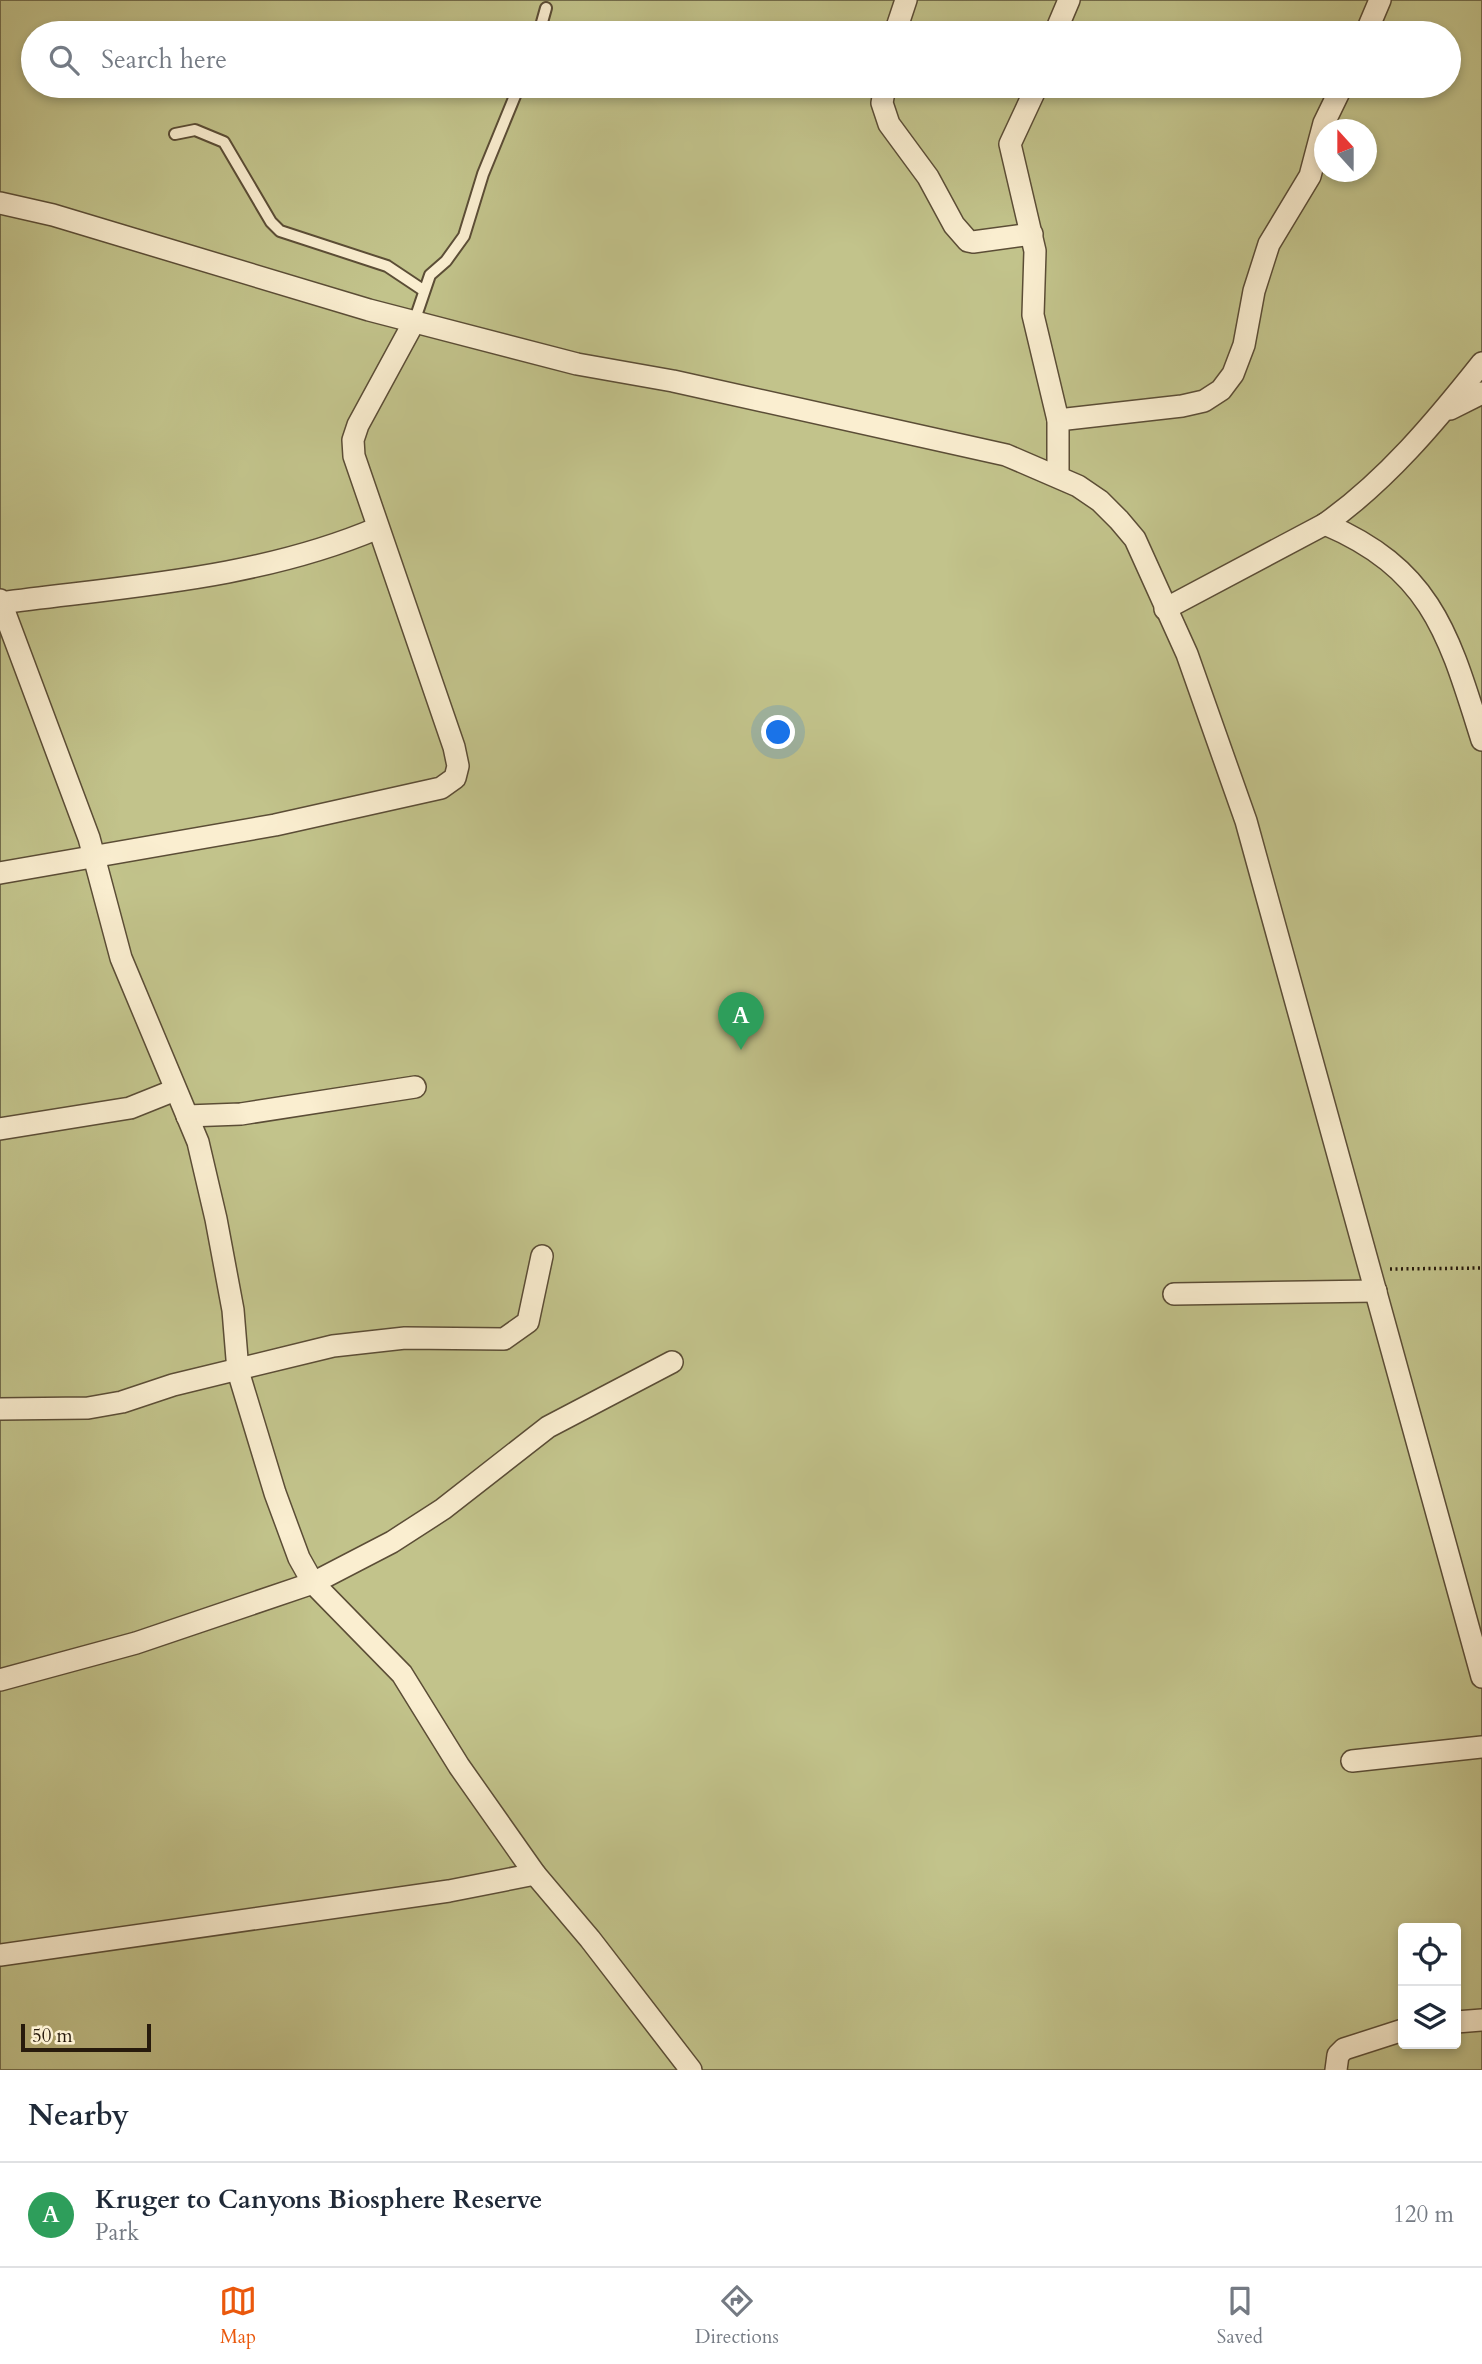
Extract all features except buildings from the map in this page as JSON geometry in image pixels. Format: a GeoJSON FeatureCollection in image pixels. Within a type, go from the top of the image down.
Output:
{"type":"FeatureCollection","features":[{"type":"Feature","properties":{"kind":"street"},"geometry":{"type":"LineString","coordinates":[[899,21],[906,0]]}},
{"type":"Feature","properties":{"kind":"street"},"geometry":{"type":"LineString","coordinates":[[1060,21],[1069,0]]}},
{"type":"Feature","properties":{"kind":"street"},"geometry":{"type":"LineString","coordinates":[[1371,21],[1380,0]]}},
{"type":"Feature","properties":{"kind":"street"},"geometry":{"type":"LineString","coordinates":[[883,98],[889,124],[928,177],[954,225],[965,237],[973,242],[1032,234]]}},
{"type":"Feature","properties":{"kind":"street"},"geometry":{"type":"LineString","coordinates":[[1031,98],[1010,144],[1032,234],[1034,315],[1058,420],[1058,475]]}},
{"type":"Feature","properties":{"kind":"street"},"geometry":{"type":"LineString","coordinates":[[1058,420],[1182,406],[1204,401],[1222,390],[1233,374],[1244,345],[1254,291],[1269,244],[1310,176],[1324,123],[1336,98]]}},
{"type":"Feature","properties":{"kind":"street"},"geometry":{"type":"LineString","coordinates":[[0,203],[65,218],[414,322],[577,365],[673,381],[847,422],[951,440],[1006,454],[1058,475],[1100,501],[1135,539],[1187,654],[1246,821],[1482,1677]]}},
{"type":"Feature","properties":{"kind":"street"},"geometry":{"type":"LineString","coordinates":[[0,873],[275,825],[441,788],[455,778],[458,766],[454,747],[356,468],[353,440],[369,402],[388,375],[414,322]]}},
{"type":"Feature","properties":{"kind":"street"},"geometry":{"type":"LineString","coordinates":[[1166,609],[1325,524],[1372,486],[1482,363]]}},
{"type":"Feature","properties":{"kind":"street"},"geometry":{"type":"LineString","coordinates":[[1433,419],[1468,397],[1482,393]]}},
{"type":"Feature","properties":{"kind":"street"},"geometry":{"type":"LineString","coordinates":[[1325,524],[1358,538],[1378,552],[1409,579],[1427,600],[1449,640],[1482,740]]}},
{"type":"Feature","properties":{"kind":"street"},"geometry":{"type":"LineString","coordinates":[[378,528],[296,558],[242,570],[1,602],[94,857],[118,948],[198,1142],[233,1310],[238,1371],[289,1536],[313,1583],[402,1674],[459,1766],[535,1874],[607,1960],[691,2070]]}},
{"type":"Feature","properties":{"kind":"street"},"geometry":{"type":"LineString","coordinates":[[187,1116],[241,1114],[415,1087]]}},
{"type":"Feature","properties":{"kind":"street"},"geometry":{"type":"LineString","coordinates":[[0,1129],[130,1108],[175,1090]]}},
{"type":"Feature","properties":{"kind":"street"},"geometry":{"type":"LineString","coordinates":[[0,1409],[88,1408],[364,1341],[504,1339],[528,1322],[542,1256]]}},
{"type":"Feature","properties":{"kind":"street"},"geometry":{"type":"LineString","coordinates":[[1174,1294],[1376,1291]]}},
{"type":"Feature","properties":{"kind":"street"},"geometry":{"type":"LineString","coordinates":[[0,1679],[136,1643],[217,1613],[313,1583],[392,1542],[443,1509],[548,1427],[672,1362]]}},
{"type":"Feature","properties":{"kind":"street"},"geometry":{"type":"LineString","coordinates":[[1352,1761],[1482,1747]]}},
{"type":"Feature","properties":{"kind":"street"},"geometry":{"type":"LineString","coordinates":[[0,1955],[449,1891],[535,1874]]}},
{"type":"Feature","properties":{"kind":"street"},"geometry":{"type":"LineString","coordinates":[[1461,2022],[1482,2020]]}},
{"type":"Feature","properties":{"kind":"street"},"geometry":{"type":"LineString","coordinates":[[1336,2070],[1338,2055],[1344,2049],[1398,2033]]}},
{"type":"Feature","properties":{"kind":"lane"},"geometry":{"type":"LineString","coordinates":[[543,21],[546,8]]}},
{"type":"Feature","properties":{"kind":"lane"},"geometry":{"type":"LineString","coordinates":[[414,322],[430,275],[446,261],[464,236],[483,174],[514,98]]}},
{"type":"Feature","properties":{"kind":"lane"},"geometry":{"type":"LineString","coordinates":[[175,134],[195,131],[224,142],[271,222],[280,231],[387,267],[423,290]]}},
{"type":"Feature","properties":{"kind":"path"},"geometry":{"type":"LineString","coordinates":[[1369,1270],[1482,1268]]}},
{"type":"Feature","properties":{"kind":"green space"},"geometry":{"type":"Polygon","coordinates":[[[0,0],[1482,0],[1482,2070],[0,2070],[0,0]]]}},
{"type":"Feature","properties":{"kind":"place","name":"Kruger to Canyons Biosphere Reserve"},"geometry":{"type":"Point","coordinates":[741,1050]}}]}
